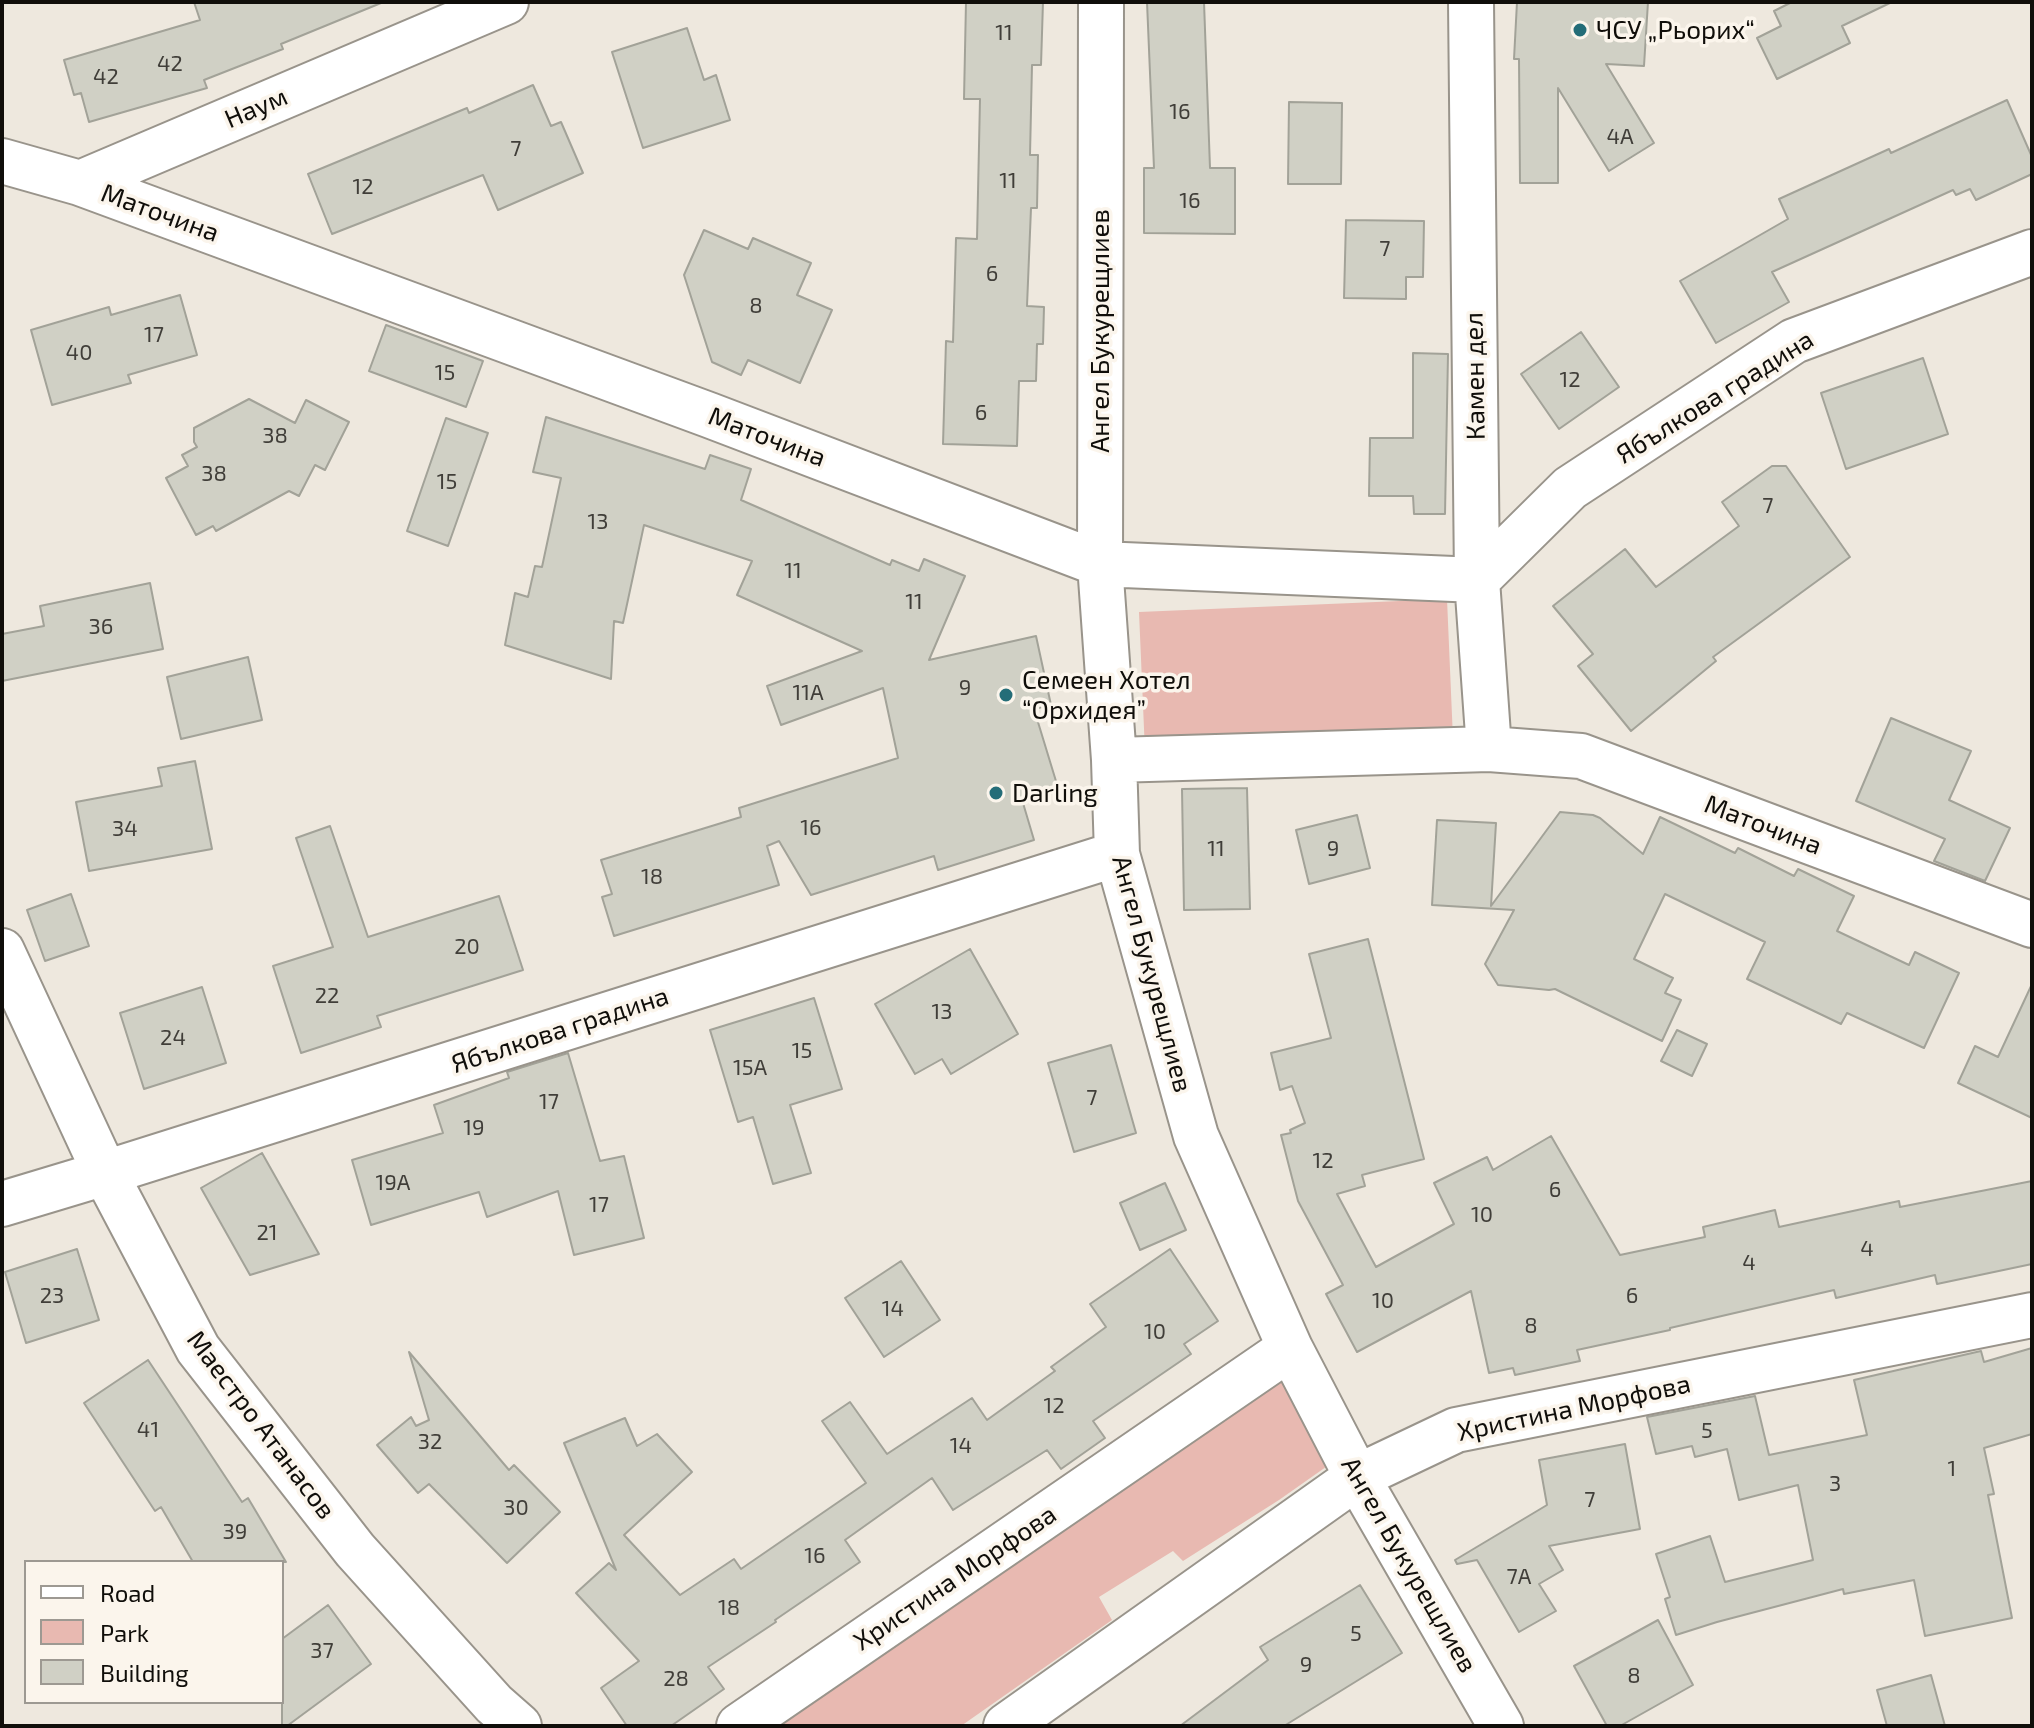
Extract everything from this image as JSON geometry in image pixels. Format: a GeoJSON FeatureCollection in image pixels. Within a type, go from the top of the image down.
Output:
{"type":"FeatureCollection","features":[{"type":"Feature","properties":{"kind":"street","name":"Наум"},"geometry":{"type":"LineString","coordinates":[[80,183],[506,2]]}},
{"type":"Feature","properties":{"kind":"street","name":"Ангел Букурещлиев"},"geometry":{"type":"LineString","coordinates":[[1101,2],[1100,564],[1114,760],[1117,854],[1196,1136],[1290,1348],[1357,1477],[1501,1726]]}},
{"type":"Feature","properties":{"kind":"street","name":"Камен дел"},"geometry":{"type":"LineString","coordinates":[[1471,2],[1477,580],[1489,749]]}},
{"type":"Feature","properties":{"kind":"street"},"geometry":{"type":"LineString","coordinates":[[2,161],[80,183]]}},
{"type":"Feature","properties":{"kind":"street","name":"Маточина"},"geometry":{"type":"LineString","coordinates":[[80,183],[709,415],[1100,564],[1477,580]]}},
{"type":"Feature","properties":{"kind":"street","name":"Ябълкова градина"},"geometry":{"type":"LineString","coordinates":[[1477,580],[1570,488],[1794,341],[2032,252]]}},
{"type":"Feature","properties":{"kind":"street"},"geometry":{"type":"LineString","coordinates":[[1114,760],[1489,749]]}},
{"type":"Feature","properties":{"kind":"street","name":"Маточина"},"geometry":{"type":"LineString","coordinates":[[1489,749],[1581,756],[2032,925]]}},
{"type":"Feature","properties":{"kind":"street","name":"Ябълкова градина"},"geometry":{"type":"LineString","coordinates":[[2,1204],[1117,854]]}},
{"type":"Feature","properties":{"kind":"street","name":"Маестро Атанасов"},"geometry":{"type":"LineString","coordinates":[[2,951],[105,1173],[198,1349],[355,1550],[494,1704],[519,1726]]}},
{"type":"Feature","properties":{"kind":"street","name":"Христина Морфова"},"geometry":{"type":"LineString","coordinates":[[1006,1726],[1357,1477],[1456,1430],[2032,1315]]}},
{"type":"Feature","properties":{"kind":"street","name":"Христина Морфова"},"geometry":{"type":"LineString","coordinates":[[739,1726],[1290,1348]]}},
{"type":"Feature","properties":{"kind":"green space"},"geometry":{"type":"Polygon","coordinates":[[[1447,599],[1453,739],[1145,752],[1139,612],[1447,599]]]}},
{"type":"Feature","properties":{"kind":"green space"},"geometry":{"type":"Polygon","coordinates":[[[1283,1365],[1333,1462],[1183,1561],[1173,1551],[1099,1597],[1112,1620],[961,1726],[759,1726],[1283,1365]]]}},
{"type":"Feature","properties":{"kind":"building"},"geometry":{"type":"Polygon","coordinates":[[[194,2],[381,3],[281,44],[283,49],[204,80],[207,88],[89,122],[81,93],[74,95],[64,60],[200,20],[194,2]]]}},
{"type":"Feature","properties":{"kind":"building"},"geometry":{"type":"Polygon","coordinates":[[[966,2],[1043,2],[1041,65],[1032,65],[1030,155],[1038,155],[1037,208],[1031,208],[1027,306],[1044,307],[1043,344],[1037,344],[1036,381],[1019,381],[1017,446],[943,444],[946,341],[953,342],[956,238],[977,239],[980,99],[964,99],[966,2]]]}},
{"type":"Feature","properties":{"kind":"building"},"geometry":{"type":"Polygon","coordinates":[[[1147,2],[1204,2],[1210,168],[1235,168],[1235,234],[1144,233],[1144,168],[1154,168],[1147,2]]]}},
{"type":"Feature","properties":{"kind":"building"},"geometry":{"type":"Polygon","coordinates":[[[1517,2],[1648,2],[1644,66],[1606,64],[1654,143],[1609,171],[1558,88],[1558,183],[1520,183],[1519,59],[1514,59],[1517,2]]]}},
{"type":"Feature","properties":{"kind":"building"},"geometry":{"type":"Polygon","coordinates":[[[1792,2],[1892,2],[1842,26],[1850,43],[1777,79],[1757,38],[1781,26],[1774,11],[1792,2]]]}},
{"type":"Feature","properties":{"kind":"building"},"geometry":{"type":"Polygon","coordinates":[[[687,28],[704,80],[716,75],[730,120],[643,148],[612,52],[687,28]]]}},
{"type":"Feature","properties":{"kind":"building"},"geometry":{"type":"Polygon","coordinates":[[[533,85],[551,126],[561,122],[583,173],[498,210],[483,175],[332,234],[308,174],[467,108],[469,113],[533,85]]]}},
{"type":"Feature","properties":{"kind":"building"},"geometry":{"type":"Polygon","coordinates":[[[2007,100],[2032,157],[2032,174],[1976,200],[1970,189],[1956,195],[1953,190],[1772,272],[1789,302],[1716,343],[1680,281],[1788,219],[1779,199],[1889,149],[1891,153],[2007,100]]]}},
{"type":"Feature","properties":{"kind":"building"},"geometry":{"type":"Polygon","coordinates":[[[1289,102],[1342,103],[1341,184],[1288,184],[1289,102]]]}},
{"type":"Feature","properties":{"kind":"building"},"geometry":{"type":"Polygon","coordinates":[[[1346,220],[1424,221],[1423,277],[1406,277],[1406,299],[1344,298],[1346,220]]]}},
{"type":"Feature","properties":{"kind":"building"},"geometry":{"type":"Polygon","coordinates":[[[704,230],[748,249],[753,238],[811,263],[797,295],[832,310],[800,383],[748,360],[741,375],[712,362],[684,275],[704,230]]]}},
{"type":"Feature","properties":{"kind":"building"},"geometry":{"type":"Polygon","coordinates":[[[180,295],[197,355],[128,375],[131,383],[52,405],[31,330],[109,307],[111,315],[180,295]]]}},
{"type":"Feature","properties":{"kind":"building"},"geometry":{"type":"Polygon","coordinates":[[[386,325],[483,361],[466,407],[369,371],[386,325]]]}},
{"type":"Feature","properties":{"kind":"building"},"geometry":{"type":"Polygon","coordinates":[[[1581,332],[1619,387],[1559,429],[1521,374],[1581,332]]]}},
{"type":"Feature","properties":{"kind":"building"},"geometry":{"type":"Polygon","coordinates":[[[1413,353],[1448,354],[1445,514],[1414,514],[1413,496],[1369,496],[1370,438],[1413,438],[1413,353]]]}},
{"type":"Feature","properties":{"kind":"building"},"geometry":{"type":"Polygon","coordinates":[[[1923,358],[1948,434],[1846,469],[1821,393],[1923,358]]]}},
{"type":"Feature","properties":{"kind":"building"},"geometry":{"type":"Polygon","coordinates":[[[249,399],[295,423],[306,400],[349,422],[325,470],[315,465],[299,496],[289,491],[216,531],[213,526],[196,535],[166,478],[188,466],[182,455],[197,447],[194,428],[249,399]]]}},
{"type":"Feature","properties":{"kind":"building"},"geometry":{"type":"Polygon","coordinates":[[[546,417],[705,469],[710,455],[751,469],[741,500],[890,565],[892,560],[919,571],[924,559],[965,576],[929,660],[1036,636],[1051,705],[1034,709],[1059,791],[1023,803],[1034,840],[938,870],[934,856],[811,895],[779,841],[767,846],[779,885],[614,936],[602,897],[612,894],[601,860],[741,817],[739,808],[898,758],[883,688],[781,725],[767,686],[862,651],[737,595],[752,561],[644,525],[623,623],[614,621],[611,679],[505,645],[515,593],[528,597],[535,566],[542,567],[561,478],[533,472],[546,417]]]}},
{"type":"Feature","properties":{"kind":"building"},"geometry":{"type":"Polygon","coordinates":[[[446,418],[488,433],[448,546],[407,531],[446,418]]]}},
{"type":"Feature","properties":{"kind":"building"},"geometry":{"type":"Polygon","coordinates":[[[1772,466],[1786,466],[1850,557],[1713,657],[1716,661],[1631,731],[1578,666],[1593,654],[1553,606],[1625,549],[1656,587],[1739,526],[1722,502],[1772,466]]]}},
{"type":"Feature","properties":{"kind":"building"},"geometry":{"type":"Polygon","coordinates":[[[150,583],[163,649],[2,681],[2,634],[44,626],[40,606],[150,583]]]}},
{"type":"Feature","properties":{"kind":"building"},"geometry":{"type":"Polygon","coordinates":[[[248,657],[262,720],[181,739],[167,677],[248,657]]]}},
{"type":"Feature","properties":{"kind":"building"},"geometry":{"type":"Polygon","coordinates":[[[1891,718],[1971,751],[1949,800],[2010,828],[1985,881],[1934,861],[1945,839],[1856,801],[1891,718]]]}},
{"type":"Feature","properties":{"kind":"building"},"geometry":{"type":"Polygon","coordinates":[[[195,761],[212,849],[89,871],[76,802],[162,786],[158,768],[195,761]]]}},
{"type":"Feature","properties":{"kind":"building"},"geometry":{"type":"Polygon","coordinates":[[[1247,788],[1250,909],[1184,910],[1182,789],[1247,788]]]}},
{"type":"Feature","properties":{"kind":"building"},"geometry":{"type":"Polygon","coordinates":[[[1560,812],[1600,818],[1643,854],[1660,817],[1735,853],[1738,848],[1794,876],[1798,869],[1854,896],[1837,931],[1909,965],[1915,952],[1959,973],[1924,1048],[1847,1013],[1841,1024],[1747,979],[1765,942],[1665,894],[1634,959],[1673,978],[1665,993],[1681,1000],[1662,1041],[1555,989],[1498,985],[1485,964],[1514,910],[1432,905],[1437,820],[1496,823],[1491,906],[1560,812]]]}},
{"type":"Feature","properties":{"kind":"building"},"geometry":{"type":"Polygon","coordinates":[[[1357,815],[1370,868],[1309,884],[1296,830],[1357,815]]]}},
{"type":"Feature","properties":{"kind":"building"},"geometry":{"type":"Polygon","coordinates":[[[330,826],[368,937],[499,896],[523,970],[377,1016],[381,1027],[301,1053],[273,966],[333,947],[296,838],[330,826]]]}},
{"type":"Feature","properties":{"kind":"building"},"geometry":{"type":"Polygon","coordinates":[[[71,894],[89,946],[45,961],[27,910],[71,894]]]}},
{"type":"Feature","properties":{"kind":"building"},"geometry":{"type":"Polygon","coordinates":[[[1368,939],[1424,1159],[1362,1175],[1365,1186],[1337,1194],[1376,1267],[1454,1224],[1434,1183],[1487,1157],[1493,1170],[1551,1136],[1620,1255],[1705,1237],[1703,1227],[1775,1210],[1779,1227],[1899,1201],[1900,1207],[2032,1181],[2032,1264],[1937,1284],[1935,1275],[1836,1298],[1834,1290],[1577,1350],[1580,1361],[1515,1375],[1513,1368],[1489,1373],[1471,1291],[1357,1352],[1326,1294],[1343,1285],[1298,1201],[1281,1135],[1291,1133],[1290,1130],[1305,1123],[1292,1086],[1280,1090],[1271,1053],[1331,1038],[1309,954],[1368,939]]]}},
{"type":"Feature","properties":{"kind":"building"},"geometry":{"type":"Polygon","coordinates":[[[970,949],[1018,1034],[951,1074],[942,1059],[915,1074],[875,1004],[970,949]]]}},
{"type":"Feature","properties":{"kind":"building"},"geometry":{"type":"Polygon","coordinates":[[[2032,984],[2032,1118],[1958,1083],[1975,1046],[1998,1057],[2032,984]]]}},
{"type":"Feature","properties":{"kind":"building"},"geometry":{"type":"Polygon","coordinates":[[[202,987],[226,1063],[144,1089],[120,1013],[202,987]]]}},
{"type":"Feature","properties":{"kind":"building"},"geometry":{"type":"Polygon","coordinates":[[[814,998],[842,1089],[790,1105],[811,1173],[773,1184],[753,1117],[738,1122],[710,1030],[814,998]]]}},
{"type":"Feature","properties":{"kind":"building"},"geometry":{"type":"Polygon","coordinates":[[[1677,1030],[1707,1044],[1692,1076],[1661,1061],[1677,1030]]]}},
{"type":"Feature","properties":{"kind":"building"},"geometry":{"type":"Polygon","coordinates":[[[1111,1045],[1136,1133],[1074,1152],[1048,1063],[1111,1045]]]}},
{"type":"Feature","properties":{"kind":"building"},"geometry":{"type":"Polygon","coordinates":[[[568,1053],[600,1161],[624,1156],[644,1238],[574,1255],[558,1191],[487,1217],[479,1192],[371,1225],[352,1160],[443,1133],[434,1105],[509,1078],[507,1072],[568,1053]]]}},
{"type":"Feature","properties":{"kind":"building"},"geometry":{"type":"Polygon","coordinates":[[[262,1153],[319,1254],[250,1275],[201,1188],[262,1153]]]}},
{"type":"Feature","properties":{"kind":"building"},"geometry":{"type":"Polygon","coordinates":[[[1165,1183],[1186,1230],[1140,1250],[1120,1203],[1165,1183]]]}},
{"type":"Feature","properties":{"kind":"building"},"geometry":{"type":"Polygon","coordinates":[[[77,1249],[99,1320],[26,1343],[5,1272],[77,1249]]]}},
{"type":"Feature","properties":{"kind":"building"},"geometry":{"type":"Polygon","coordinates":[[[1170,1249],[1218,1321],[1184,1344],[1191,1354],[1093,1421],[1105,1438],[1061,1469],[1047,1450],[953,1510],[932,1478],[845,1540],[860,1562],[708,1667],[724,1689],[671,1726],[627,1726],[601,1688],[639,1661],[576,1593],[609,1563],[616,1570],[564,1443],[625,1418],[637,1446],[657,1434],[692,1472],[624,1535],[680,1595],[734,1559],[741,1569],[866,1483],[822,1421],[850,1402],[887,1454],[972,1398],[987,1420],[1055,1371],[1051,1367],[1106,1327],[1090,1304],[1170,1249]]]}},
{"type":"Feature","properties":{"kind":"building"},"geometry":{"type":"Polygon","coordinates":[[[901,1261],[940,1320],[884,1357],[845,1298],[901,1261]]]}},
{"type":"Feature","properties":{"kind":"building"},"geometry":{"type":"Polygon","coordinates":[[[2032,1348],[2032,1434],[1984,1448],[1994,1494],[1988,1495],[2012,1618],[1925,1636],[1914,1580],[1844,1594],[1843,1589],[1676,1635],[1665,1599],[1670,1597],[1656,1554],[1710,1536],[1725,1582],[1813,1560],[1798,1485],[1739,1500],[1727,1449],[1695,1457],[1692,1446],[1656,1454],[1647,1417],[1755,1396],[1769,1455],[1867,1435],[1854,1380],[1981,1351],[1984,1362],[2032,1348]]]}},
{"type":"Feature","properties":{"kind":"building"},"geometry":{"type":"Polygon","coordinates":[[[409,1352],[509,1470],[514,1465],[560,1512],[507,1563],[429,1484],[418,1493],[377,1445],[411,1417],[416,1426],[429,1420],[409,1352]]]}},
{"type":"Feature","properties":{"kind":"building"},"geometry":{"type":"Polygon","coordinates":[[[148,1360],[242,1502],[248,1498],[286,1562],[192,1560],[161,1507],[155,1511],[84,1403],[148,1360]]]}},
{"type":"Feature","properties":{"kind":"building"},"geometry":{"type":"Polygon","coordinates":[[[1625,1444],[1640,1529],[1549,1546],[1563,1570],[1539,1584],[1556,1611],[1519,1632],[1477,1560],[1457,1564],[1455,1560],[1547,1505],[1539,1460],[1625,1444]]]}},
{"type":"Feature","properties":{"kind":"building"},"geometry":{"type":"Polygon","coordinates":[[[1360,1585],[1402,1653],[1284,1726],[1180,1726],[1268,1660],[1260,1647],[1360,1585]]]}},
{"type":"Feature","properties":{"kind":"building"},"geometry":{"type":"Polygon","coordinates":[[[328,1605],[371,1664],[287,1726],[282,1726],[284,1638],[328,1605]]]}},
{"type":"Feature","properties":{"kind":"building"},"geometry":{"type":"Polygon","coordinates":[[[1658,1620],[1693,1685],[1620,1726],[1607,1726],[1574,1666],[1658,1620]]]}},
{"type":"Feature","properties":{"kind":"building"},"geometry":{"type":"Polygon","coordinates":[[[1931,1675],[1945,1726],[1887,1726],[1877,1690],[1931,1675]]]}},
{"type":"Feature","properties":{"kind":"place","name":"ЧСУ „Рьорих“"},"geometry":{"type":"Point","coordinates":[1580,30]}},
{"type":"Feature","properties":{"kind":"place","name":"Семеен Хотел “Орхидея”"},"geometry":{"type":"Point","coordinates":[1006,695]}},
{"type":"Feature","properties":{"kind":"place","name":"Darling"},"geometry":{"type":"Point","coordinates":[996,793]}}]}
